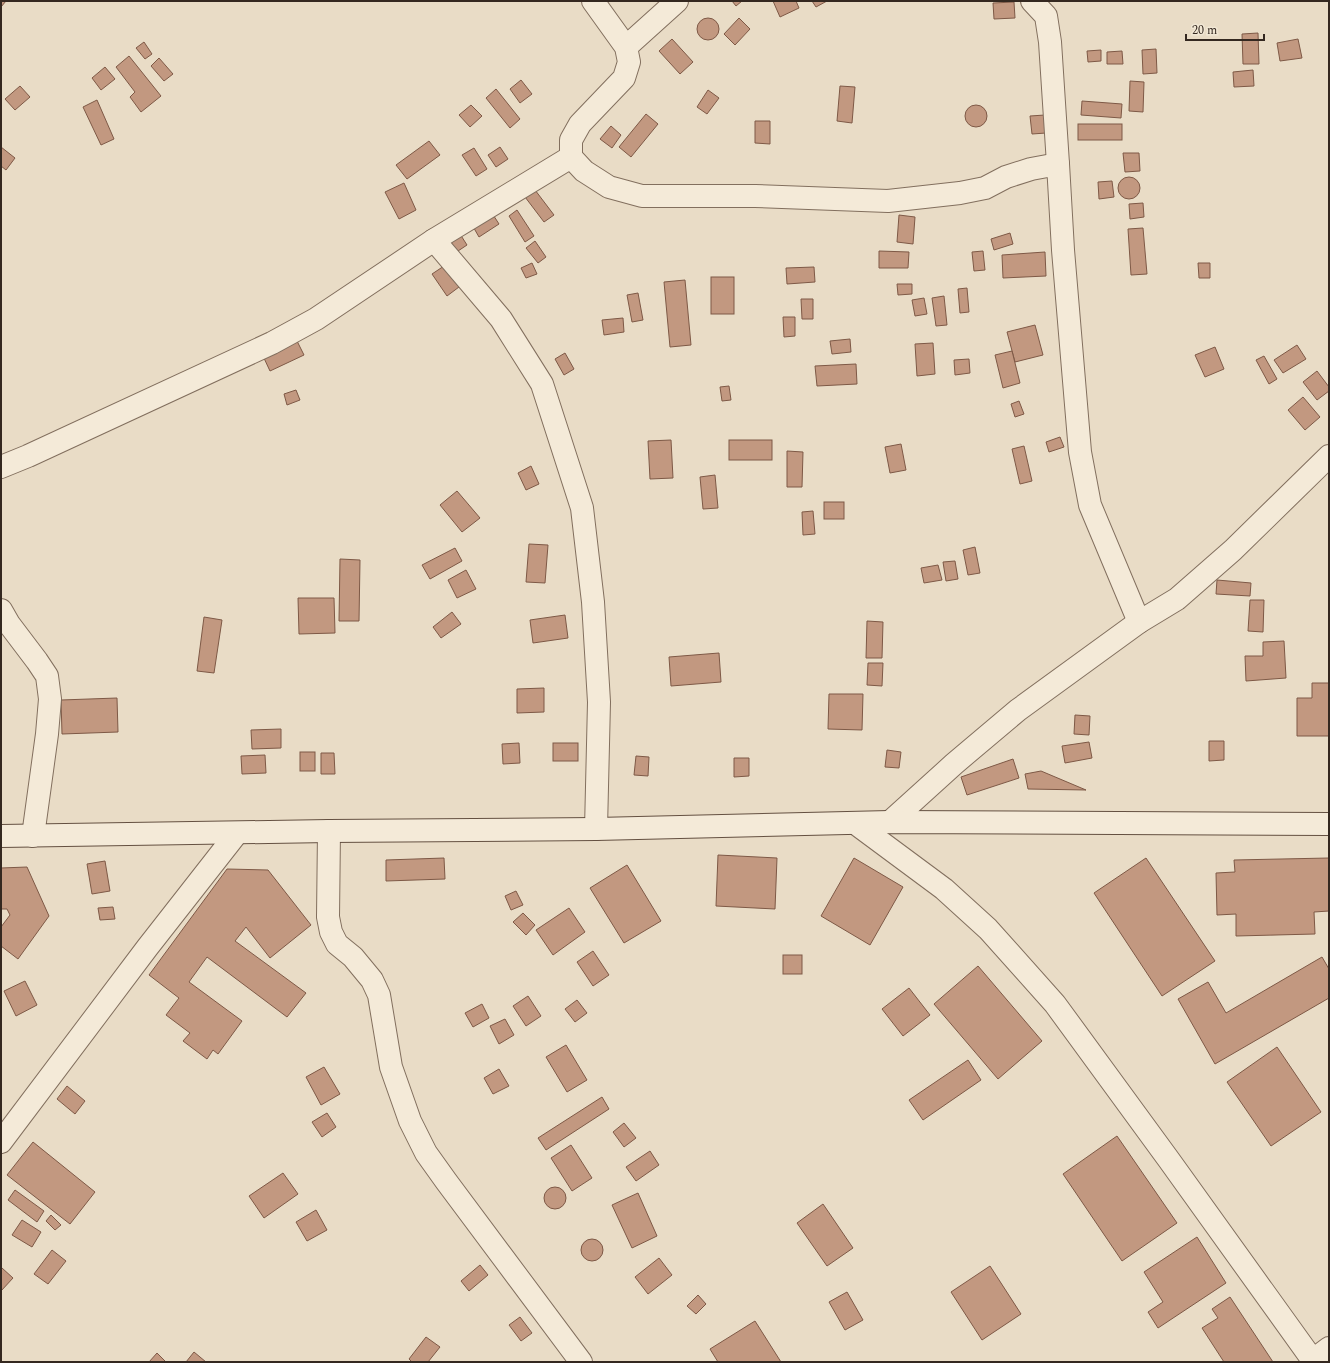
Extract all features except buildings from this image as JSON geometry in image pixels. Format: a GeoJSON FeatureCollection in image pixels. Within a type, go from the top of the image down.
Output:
{"type":"FeatureCollection","features":[{"type":"Feature","properties":{"kind":"street"},"geometry":{"type":"LineString","coordinates":[[592,1],[626,47],[629,62],[624,78],[580,124],[571,140],[571,157],[584,171],[609,187],[642,196],[755,196],[888,201],[960,193],[985,188],[1006,177],[1031,169],[1058,164]]}},
{"type":"Feature","properties":{"kind":"street"},"geometry":{"type":"LineString","coordinates":[[626,47],[677,1]]}},
{"type":"Feature","properties":{"kind":"street"},"geometry":{"type":"LineString","coordinates":[[1032,1],[1046,16],[1050,42],[1063,250],[1080,452],[1090,505],[1139,622]]}},
{"type":"Feature","properties":{"kind":"street"},"geometry":{"type":"LineString","coordinates":[[1,467],[28,456],[272,343],[316,319],[434,240],[571,157]]}},
{"type":"Feature","properties":{"kind":"street"},"geometry":{"type":"LineString","coordinates":[[434,240],[502,318],[542,384],[582,508],[593,602],[599,702],[596,829]]}},
{"type":"Feature","properties":{"kind":"street"},"geometry":{"type":"LineString","coordinates":[[890,822],[954,764],[1018,710],[1139,622],[1177,599],[1233,550],[1329,456]]}},
{"type":"Feature","properties":{"kind":"street"},"geometry":{"type":"LineString","coordinates":[[1,610],[9,624],[47,676],[50,699],[48,727],[34,836]]}},
{"type":"Feature","properties":{"kind":"street"},"geometry":{"type":"LineString","coordinates":[[1,836],[596,829],[890,822],[1329,824]]}},
{"type":"Feature","properties":{"kind":"street"},"geometry":{"type":"LineString","coordinates":[[855,823],[944,889],[988,929],[1055,1004],[1169,1160],[1319,1357]]}},
{"type":"Feature","properties":{"kind":"street"},"geometry":{"type":"LineString","coordinates":[[329,831],[328,917],[331,932],[337,944],[353,957],[372,980],[379,995],[391,1067],[410,1121],[426,1153],[446,1182],[581,1362]]}},
{"type":"Feature","properties":{"kind":"street"},"geometry":{"type":"LineString","coordinates":[[1,1142],[146,948],[237,833]]}}]}
